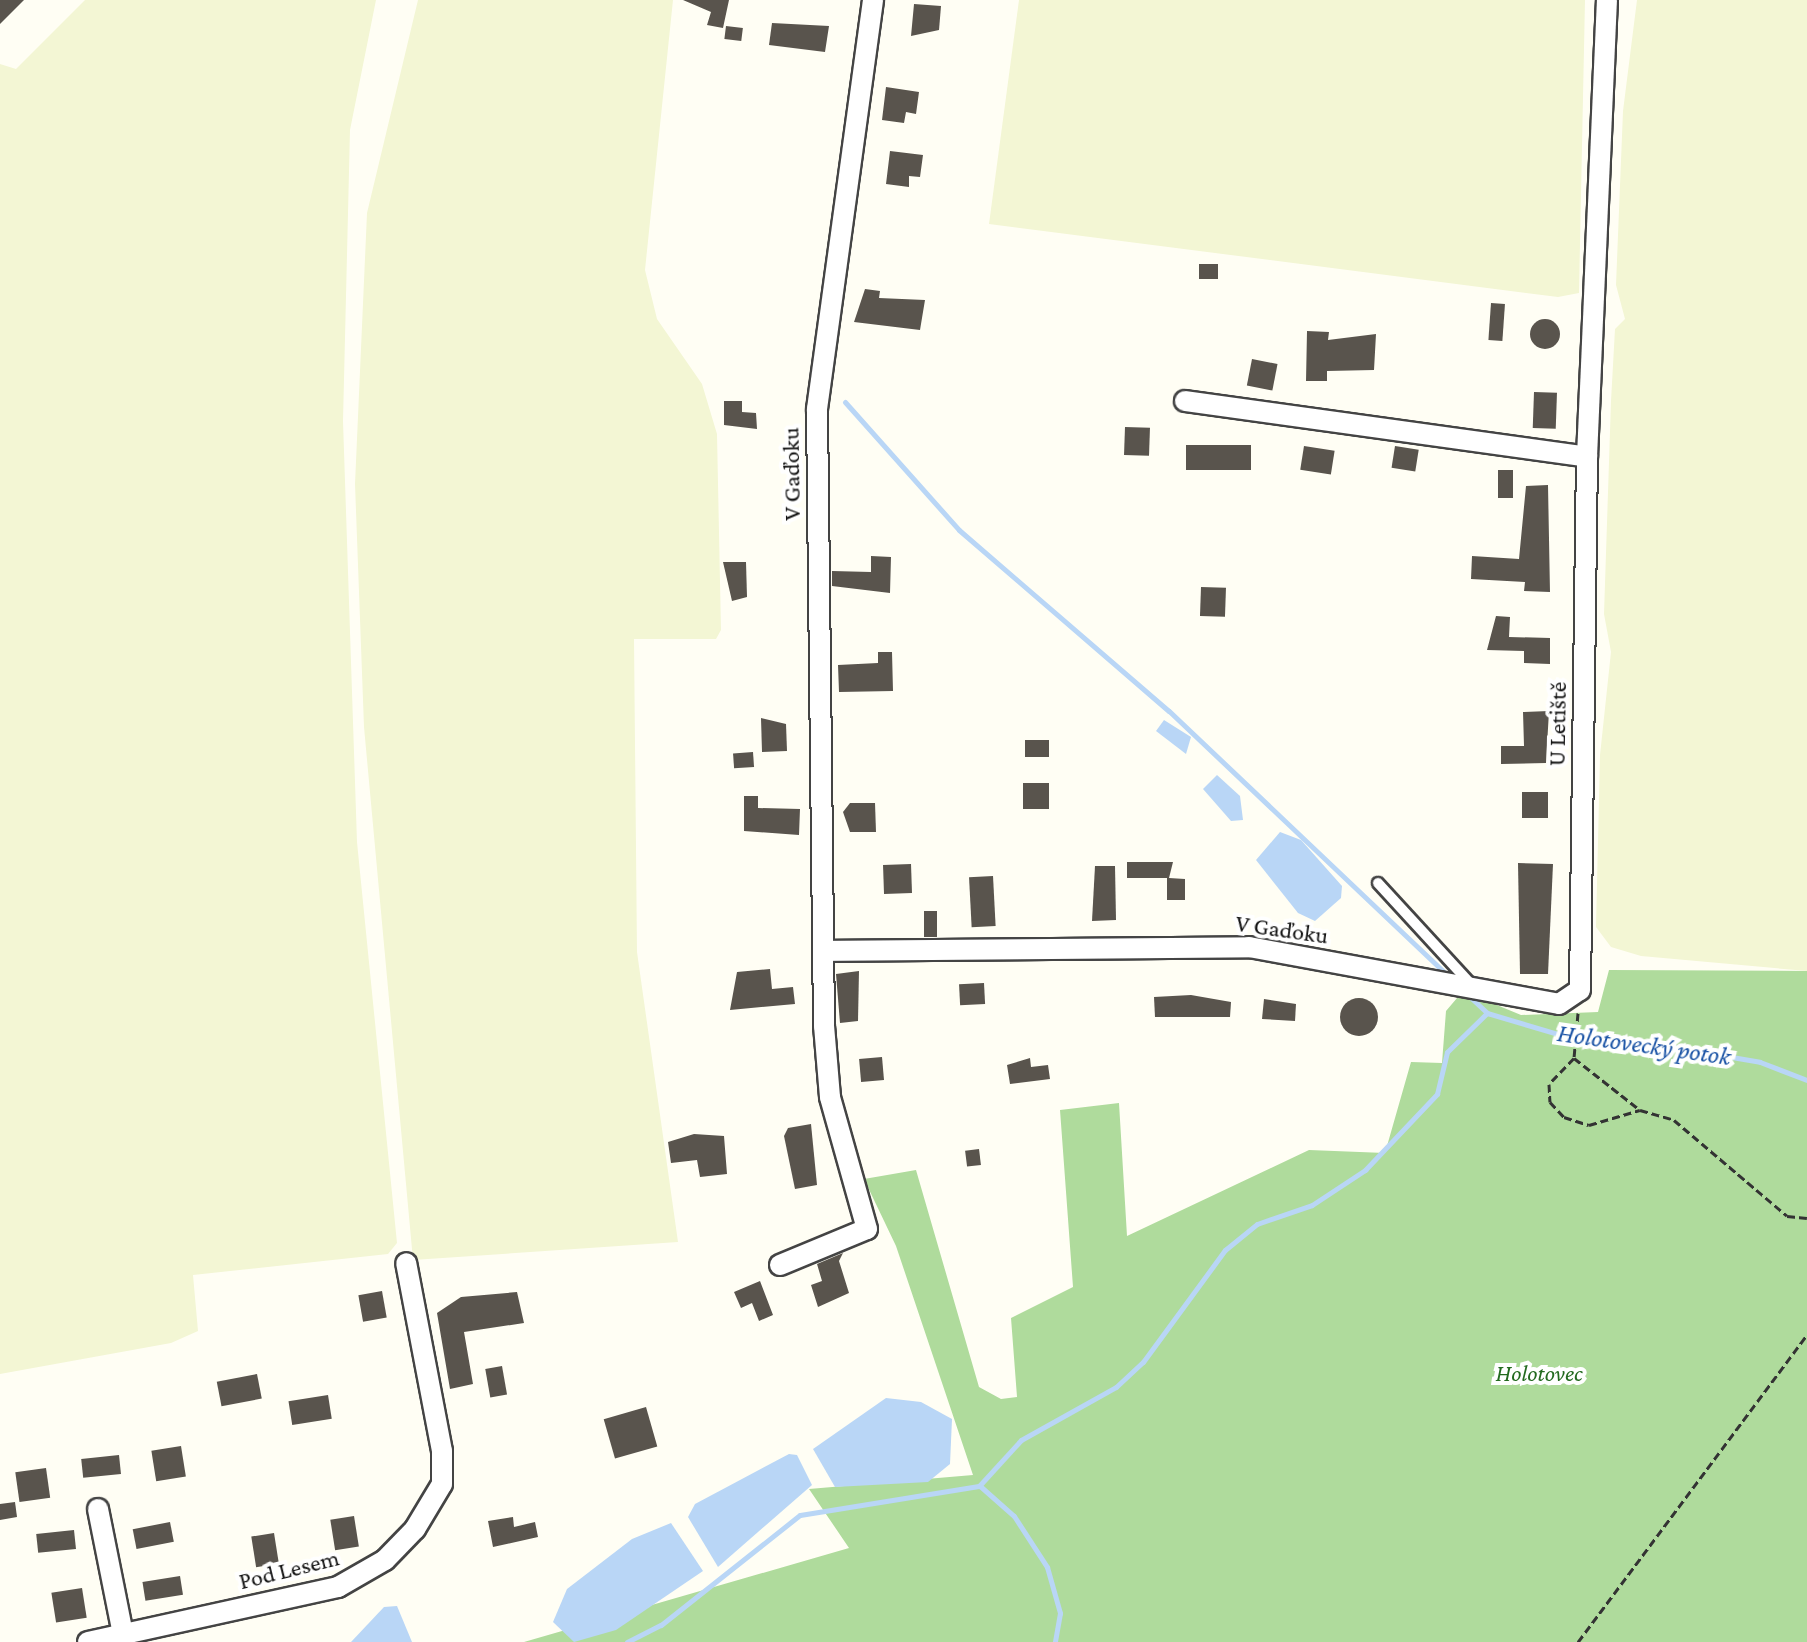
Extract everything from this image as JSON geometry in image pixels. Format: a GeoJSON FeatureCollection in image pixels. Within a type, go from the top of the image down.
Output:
{"type":"FeatureCollection","features":[{"type":"Feature","properties":{"kind":"street","name":"V Gaďoku"},"geometry":{"type":"LineString","coordinates":[[780,1265],[867,1229],[830,1097],[824,951],[817,409],[873,0]]}},
{"type":"Feature","properties":{"kind":"street","name":"U Letiště"},"geometry":{"type":"LineString","coordinates":[[1580,990],[1587,457],[1607,0]]}},
{"type":"Feature","properties":{"kind":"street"},"geometry":{"type":"LineString","coordinates":[[1185,401],[1587,457]]}},
{"type":"Feature","properties":{"kind":"street","name":"V Gaďoku"},"geometry":{"type":"LineString","coordinates":[[824,951],[1249,947],[1471,984],[1559,1004],[1580,990]]}},
{"type":"Feature","properties":{"kind":"street","name":"Pod Lesem"},"geometry":{"type":"LineString","coordinates":[[88,1642],[338,1587],[385,1560],[415,1529],[442,1484],[442,1451],[406,1263]]}},
{"type":"Feature","properties":{"kind":"street"},"geometry":{"type":"LineString","coordinates":[[98,1509],[123,1634]]}},
{"type":"Feature","properties":{"kind":"lane"},"geometry":{"type":"LineString","coordinates":[[1378,883],[1471,984]]}},
{"type":"Feature","properties":{"kind":"path"},"geometry":{"type":"LineString","coordinates":[[1580,990],[1574,1058],[1549,1084],[1550,1102],[1564,1117],[1589,1125],[1640,1110]]}},
{"type":"Feature","properties":{"kind":"path"},"geometry":{"type":"LineString","coordinates":[[1574,1058],[1640,1110],[1674,1120],[1787,1216],[1807,1218]]}},
{"type":"Feature","properties":{"kind":"path"},"geometry":{"type":"LineString","coordinates":[[1578,1642],[1807,1335]]}},
{"type":"Feature","properties":{"kind":"green space"},"geometry":{"type":"Polygon","coordinates":[[[85,0],[376,0],[350,130],[343,421],[357,842],[397,1243],[388,1254],[193,1275],[198,1331],[171,1343],[0,1374],[0,64],[16,69],[85,0]]]}},
{"type":"Feature","properties":{"kind":"green space"},"geometry":{"type":"Polygon","coordinates":[[[418,0],[673,0],[645,270],[657,319],[702,384],[717,434],[721,630],[716,639],[634,639],[637,952],[678,1242],[413,1260],[364,727],[355,484],[367,213],[418,0]]]}},
{"type":"Feature","properties":{"kind":"green space"},"geometry":{"type":"Polygon","coordinates":[[[1019,0],[1585,0],[1579,293],[1558,297],[989,224],[1019,0]]]}},
{"type":"Feature","properties":{"kind":"green space"},"geometry":{"type":"Polygon","coordinates":[[[1637,0],[1807,0],[1807,971],[1641,956],[1611,947],[1596,927],[1600,755],[1611,652],[1604,614],[1611,401],[1615,329],[1625,319],[1616,285],[1623,111],[1637,0]]]}},
{"type":"Feature","properties":{"kind":"green space","name":"Holotovec"},"geometry":{"type":"Polygon","coordinates":[[[1609,970],[1807,971],[1807,1642],[524,1642],[849,1548],[809,1489],[973,1475],[896,1246],[864,1179],[916,1170],[979,1387],[1001,1399],[1017,1397],[1011,1318],[1073,1287],[1060,1110],[1119,1103],[1127,1236],[1309,1150],[1385,1153],[1411,1062],[1442,1063],[1446,1011],[1463,991],[1521,1015],[1598,1012],[1609,970]]]}},
{"type":"Feature","properties":{"kind":"water"},"geometry":{"type":"Polygon","coordinates":[[[1164,720],[1191,737],[1186,754],[1156,731],[1164,720]]]}},
{"type":"Feature","properties":{"kind":"water"},"geometry":{"type":"Polygon","coordinates":[[[1217,775],[1240,796],[1243,820],[1231,821],[1203,789],[1217,775]]]}},
{"type":"Feature","properties":{"kind":"water"},"geometry":{"type":"Polygon","coordinates":[[[1280,832],[1301,840],[1342,886],[1341,898],[1315,921],[1298,913],[1256,860],[1280,832]]]}},
{"type":"Feature","properties":{"kind":"water"},"geometry":{"type":"Polygon","coordinates":[[[886,1398],[921,1402],[952,1419],[950,1464],[928,1482],[835,1487],[813,1449],[886,1398]]]}},
{"type":"Feature","properties":{"kind":"water"},"geometry":{"type":"Polygon","coordinates":[[[789,1454],[797,1455],[812,1485],[718,1567],[688,1517],[695,1504],[789,1454]]]}},
{"type":"Feature","properties":{"kind":"water"},"geometry":{"type":"Polygon","coordinates":[[[671,1523],[703,1571],[616,1630],[574,1642],[553,1622],[567,1589],[632,1539],[671,1523]]]}},
{"type":"Feature","properties":{"kind":"water"},"geometry":{"type":"Polygon","coordinates":[[[397,1606],[412,1642],[351,1642],[384,1607],[397,1606]]]}},
{"type":"Feature","properties":{"kind":"building"},"geometry":{"type":"Polygon","coordinates":[[[0,0],[24,0],[0,24],[0,0]]]}},
{"type":"Feature","properties":{"kind":"building"},"geometry":{"type":"Polygon","coordinates":[[[683,0],[729,0],[723,28],[707,25],[711,12],[683,0]]]}},
{"type":"Feature","properties":{"kind":"building"},"geometry":{"type":"Polygon","coordinates":[[[914,4],[941,6],[939,30],[911,36],[914,4]]]}},
{"type":"Feature","properties":{"kind":"building"},"geometry":{"type":"Polygon","coordinates":[[[772,23],[829,26],[825,52],[769,45],[772,23]]]}},
{"type":"Feature","properties":{"kind":"building"},"geometry":{"type":"Polygon","coordinates":[[[726,26],[743,28],[741,41],[724,39],[726,26]]]}},
{"type":"Feature","properties":{"kind":"building"},"geometry":{"type":"Polygon","coordinates":[[[886,87],[919,92],[916,114],[906,112],[904,123],[882,120],[886,87]]]}},
{"type":"Feature","properties":{"kind":"building"},"geometry":{"type":"Polygon","coordinates":[[[890,151],[923,155],[920,177],[909,176],[909,187],[886,184],[890,151]]]}},
{"type":"Feature","properties":{"kind":"building"},"geometry":{"type":"Polygon","coordinates":[[[1199,264],[1218,264],[1218,279],[1199,279],[1199,264]]]}},
{"type":"Feature","properties":{"kind":"building"},"geometry":{"type":"Polygon","coordinates":[[[865,289],[880,291],[879,298],[925,300],[920,330],[854,322],[865,289]]]}},
{"type":"Feature","properties":{"kind":"building"},"geometry":{"type":"Polygon","coordinates":[[[1491,303],[1505,304],[1502,341],[1488,340],[1491,303]]]}},
{"type":"Feature","properties":{"kind":"building"},"geometry":{"type":"Polygon","coordinates":[[[1545,319],[1556,323],[1560,334],[1556,345],[1545,349],[1534,345],[1530,334],[1534,323],[1545,319]]]}},
{"type":"Feature","properties":{"kind":"building"},"geometry":{"type":"Polygon","coordinates":[[[1307,331],[1329,332],[1328,340],[1376,334],[1374,370],[1327,371],[1327,381],[1306,381],[1307,331]]]}},
{"type":"Feature","properties":{"kind":"building"},"geometry":{"type":"Polygon","coordinates":[[[1252,359],[1278,364],[1272,390],[1247,386],[1252,359]]]}},
{"type":"Feature","properties":{"kind":"building"},"geometry":{"type":"Polygon","coordinates":[[[1534,392],[1557,393],[1556,429],[1533,428],[1534,392]]]}},
{"type":"Feature","properties":{"kind":"building"},"geometry":{"type":"Polygon","coordinates":[[[724,401],[742,401],[742,412],[756,413],[757,429],[724,425],[724,401]]]}},
{"type":"Feature","properties":{"kind":"building"},"geometry":{"type":"Polygon","coordinates":[[[1125,427],[1150,428],[1149,456],[1124,455],[1125,427]]]}},
{"type":"Feature","properties":{"kind":"building"},"geometry":{"type":"Polygon","coordinates":[[[1186,445],[1251,445],[1251,470],[1186,470],[1186,445]]]}},
{"type":"Feature","properties":{"kind":"building"},"geometry":{"type":"Polygon","coordinates":[[[1304,446],[1335,451],[1331,475],[1300,470],[1304,446]]]}},
{"type":"Feature","properties":{"kind":"building"},"geometry":{"type":"Polygon","coordinates":[[[1395,446],[1419,450],[1415,471],[1392,468],[1395,446]]]}},
{"type":"Feature","properties":{"kind":"building"},"geometry":{"type":"Polygon","coordinates":[[[1498,470],[1513,470],[1513,498],[1498,498],[1498,470]]]}},
{"type":"Feature","properties":{"kind":"building"},"geometry":{"type":"Polygon","coordinates":[[[1548,485],[1550,592],[1524,591],[1525,582],[1471,579],[1472,556],[1519,559],[1526,486],[1548,485]]]}},
{"type":"Feature","properties":{"kind":"building"},"geometry":{"type":"Polygon","coordinates":[[[871,556],[891,557],[890,593],[832,586],[832,571],[871,572],[871,556]]]}},
{"type":"Feature","properties":{"kind":"building"},"geometry":{"type":"Polygon","coordinates":[[[723,562],[746,562],[747,597],[732,601],[723,562]]]}},
{"type":"Feature","properties":{"kind":"building"},"geometry":{"type":"Polygon","coordinates":[[[1201,587],[1226,588],[1225,617],[1200,616],[1201,587]]]}},
{"type":"Feature","properties":{"kind":"building"},"geometry":{"type":"Polygon","coordinates":[[[1496,616],[1510,617],[1509,637],[1550,638],[1550,664],[1524,663],[1524,651],[1487,650],[1496,616]]]}},
{"type":"Feature","properties":{"kind":"building"},"geometry":{"type":"Polygon","coordinates":[[[878,652],[892,652],[893,691],[839,692],[838,665],[878,663],[878,652]]]}},
{"type":"Feature","properties":{"kind":"building"},"geometry":{"type":"Polygon","coordinates":[[[1549,711],[1546,763],[1501,764],[1501,746],[1524,746],[1523,712],[1549,711]]]}},
{"type":"Feature","properties":{"kind":"building"},"geometry":{"type":"Polygon","coordinates":[[[761,718],[786,724],[787,751],[762,752],[761,718]]]}},
{"type":"Feature","properties":{"kind":"building"},"geometry":{"type":"Polygon","coordinates":[[[1025,740],[1049,740],[1049,757],[1025,757],[1025,740]]]}},
{"type":"Feature","properties":{"kind":"building"},"geometry":{"type":"Polygon","coordinates":[[[753,752],[754,767],[734,768],[733,753],[753,752]]]}},
{"type":"Feature","properties":{"kind":"building"},"geometry":{"type":"Polygon","coordinates":[[[1023,783],[1049,783],[1049,809],[1023,809],[1023,783]]]}},
{"type":"Feature","properties":{"kind":"building"},"geometry":{"type":"Polygon","coordinates":[[[1522,792],[1548,792],[1548,818],[1522,818],[1522,792]]]}},
{"type":"Feature","properties":{"kind":"building"},"geometry":{"type":"Polygon","coordinates":[[[744,796],[758,796],[758,808],[800,809],[799,835],[744,831],[744,796]]]}},
{"type":"Feature","properties":{"kind":"building"},"geometry":{"type":"Polygon","coordinates":[[[850,803],[875,803],[876,832],[850,832],[843,812],[850,803]]]}},
{"type":"Feature","properties":{"kind":"building"},"geometry":{"type":"Polygon","coordinates":[[[1127,862],[1173,862],[1169,878],[1185,879],[1185,900],[1167,900],[1167,878],[1127,878],[1127,862]]]}},
{"type":"Feature","properties":{"kind":"building"},"geometry":{"type":"Polygon","coordinates":[[[1518,863],[1553,864],[1548,974],[1520,974],[1518,863]]]}},
{"type":"Feature","properties":{"kind":"building"},"geometry":{"type":"Polygon","coordinates":[[[911,864],[912,893],[884,894],[883,865],[911,864]]]}},
{"type":"Feature","properties":{"kind":"building"},"geometry":{"type":"Polygon","coordinates":[[[1095,866],[1115,866],[1116,920],[1092,921],[1095,866]]]}},
{"type":"Feature","properties":{"kind":"building"},"geometry":{"type":"Polygon","coordinates":[[[993,876],[996,926],[972,927],[969,877],[993,876]]]}},
{"type":"Feature","properties":{"kind":"building"},"geometry":{"type":"Polygon","coordinates":[[[924,911],[937,911],[937,937],[924,937],[924,911]]]}},
{"type":"Feature","properties":{"kind":"building"},"geometry":{"type":"Polygon","coordinates":[[[770,969],[772,989],[793,987],[795,1004],[730,1010],[737,972],[770,969]]]}},
{"type":"Feature","properties":{"kind":"building"},"geometry":{"type":"Polygon","coordinates":[[[859,971],[858,1021],[840,1023],[836,974],[859,971]]]}},
{"type":"Feature","properties":{"kind":"building"},"geometry":{"type":"Polygon","coordinates":[[[984,983],[985,1004],[960,1005],[959,984],[984,983]]]}},
{"type":"Feature","properties":{"kind":"building"},"geometry":{"type":"Polygon","coordinates":[[[1191,995],[1231,1002],[1230,1017],[1155,1017],[1154,997],[1191,995]]]}},
{"type":"Feature","properties":{"kind":"building"},"geometry":{"type":"Polygon","coordinates":[[[1359,998],[1372,1004],[1378,1017],[1372,1030],[1359,1036],[1346,1030],[1340,1017],[1346,1004],[1359,998]]]}},
{"type":"Feature","properties":{"kind":"building"},"geometry":{"type":"Polygon","coordinates":[[[1264,999],[1296,1004],[1295,1021],[1262,1019],[1264,999]]]}},
{"type":"Feature","properties":{"kind":"building"},"geometry":{"type":"Polygon","coordinates":[[[882,1057],[884,1080],[861,1082],[859,1059],[882,1057]]]}},
{"type":"Feature","properties":{"kind":"building"},"geometry":{"type":"Polygon","coordinates":[[[1030,1058],[1031,1067],[1048,1065],[1050,1079],[1010,1084],[1007,1065],[1030,1058]]]}},
{"type":"Feature","properties":{"kind":"building"},"geometry":{"type":"Polygon","coordinates":[[[811,1124],[817,1185],[795,1189],[784,1136],[788,1128],[811,1124]]]}},
{"type":"Feature","properties":{"kind":"building"},"geometry":{"type":"Polygon","coordinates":[[[694,1134],[724,1136],[727,1174],[700,1177],[697,1160],[671,1163],[668,1142],[694,1134]]]}},
{"type":"Feature","properties":{"kind":"building"},"geometry":{"type":"Polygon","coordinates":[[[979,1149],[981,1165],[967,1167],[965,1151],[979,1149]]]}},
{"type":"Feature","properties":{"kind":"building"},"geometry":{"type":"Polygon","coordinates":[[[843,1253],[839,1261],[849,1293],[818,1307],[811,1285],[822,1281],[817,1264],[843,1253]]]}},
{"type":"Feature","properties":{"kind":"building"},"geometry":{"type":"Polygon","coordinates":[[[760,1281],[773,1315],[759,1321],[752,1303],[741,1308],[734,1292],[760,1281]]]}},
{"type":"Feature","properties":{"kind":"building"},"geometry":{"type":"Polygon","coordinates":[[[382,1291],[387,1318],[363,1322],[358,1295],[382,1291]]]}},
{"type":"Feature","properties":{"kind":"building"},"geometry":{"type":"Polygon","coordinates":[[[517,1292],[524,1323],[464,1332],[473,1384],[450,1389],[437,1313],[461,1297],[517,1292]]]}},
{"type":"Feature","properties":{"kind":"building"},"geometry":{"type":"Polygon","coordinates":[[[502,1366],[507,1395],[490,1398],[485,1369],[502,1366]]]}},
{"type":"Feature","properties":{"kind":"building"},"geometry":{"type":"Polygon","coordinates":[[[257,1374],[262,1399],[222,1406],[217,1382],[257,1374]]]}},
{"type":"Feature","properties":{"kind":"building"},"geometry":{"type":"Polygon","coordinates":[[[328,1395],[332,1419],[292,1425],[288,1401],[328,1395]]]}},
{"type":"Feature","properties":{"kind":"building"},"geometry":{"type":"Polygon","coordinates":[[[646,1407],[657,1446],[615,1459],[604,1419],[646,1407]]]}},
{"type":"Feature","properties":{"kind":"building"},"geometry":{"type":"Polygon","coordinates":[[[181,1446],[186,1477],[156,1481],[151,1451],[181,1446]]]}},
{"type":"Feature","properties":{"kind":"building"},"geometry":{"type":"Polygon","coordinates":[[[119,1455],[121,1474],[83,1478],[81,1459],[119,1455]]]}},
{"type":"Feature","properties":{"kind":"building"},"geometry":{"type":"Polygon","coordinates":[[[46,1468],[50,1498],[19,1502],[15,1472],[46,1468]]]}},
{"type":"Feature","properties":{"kind":"building"},"geometry":{"type":"Polygon","coordinates":[[[15,1502],[17,1517],[0,1520],[0,1504],[15,1502]]]}},
{"type":"Feature","properties":{"kind":"building"},"geometry":{"type":"Polygon","coordinates":[[[354,1516],[359,1547],[335,1550],[330,1520],[354,1516]]]}},
{"type":"Feature","properties":{"kind":"building"},"geometry":{"type":"Polygon","coordinates":[[[513,1517],[514,1527],[535,1522],[538,1537],[493,1547],[488,1521],[513,1517]]]}},
{"type":"Feature","properties":{"kind":"building"},"geometry":{"type":"Polygon","coordinates":[[[170,1522],[174,1542],[137,1549],[133,1529],[170,1522]]]}},
{"type":"Feature","properties":{"kind":"building"},"geometry":{"type":"Polygon","coordinates":[[[74,1530],[76,1549],[38,1553],[36,1534],[74,1530]]]}},
{"type":"Feature","properties":{"kind":"building"},"geometry":{"type":"Polygon","coordinates":[[[274,1533],[279,1564],[256,1567],[251,1537],[274,1533]]]}},
{"type":"Feature","properties":{"kind":"building"},"geometry":{"type":"Polygon","coordinates":[[[180,1576],[183,1595],[145,1601],[142,1582],[180,1576]]]}},
{"type":"Feature","properties":{"kind":"building"},"geometry":{"type":"Polygon","coordinates":[[[82,1588],[87,1618],[56,1622],[51,1593],[82,1588]]]}},
{"type":"Feature","properties":{"kind":"waterway"},"geometry":{"type":"LineString","coordinates":[[845,402],[959,530],[1169,711],[1449,977]]}},
{"type":"Feature","properties":{"kind":"waterway"},"geometry":{"type":"LineString","coordinates":[[1468,995],[1487,1013]]}},
{"type":"Feature","properties":{"kind":"waterway","name":"Holotovecký potok"},"geometry":{"type":"LineString","coordinates":[[627,1642],[661,1625],[800,1515],[979,1486],[1021,1440],[1116,1387],[1143,1362],[1225,1250],[1257,1224],[1312,1205],[1365,1170],[1437,1094],[1447,1052],[1487,1013],[1568,1037],[1591,1033],[1760,1062],[1807,1080]]}},
{"type":"Feature","properties":{"kind":"waterway"},"geometry":{"type":"LineString","coordinates":[[980,1486],[1014,1516],[1047,1567],[1060,1613],[1055,1642]]}}]}
